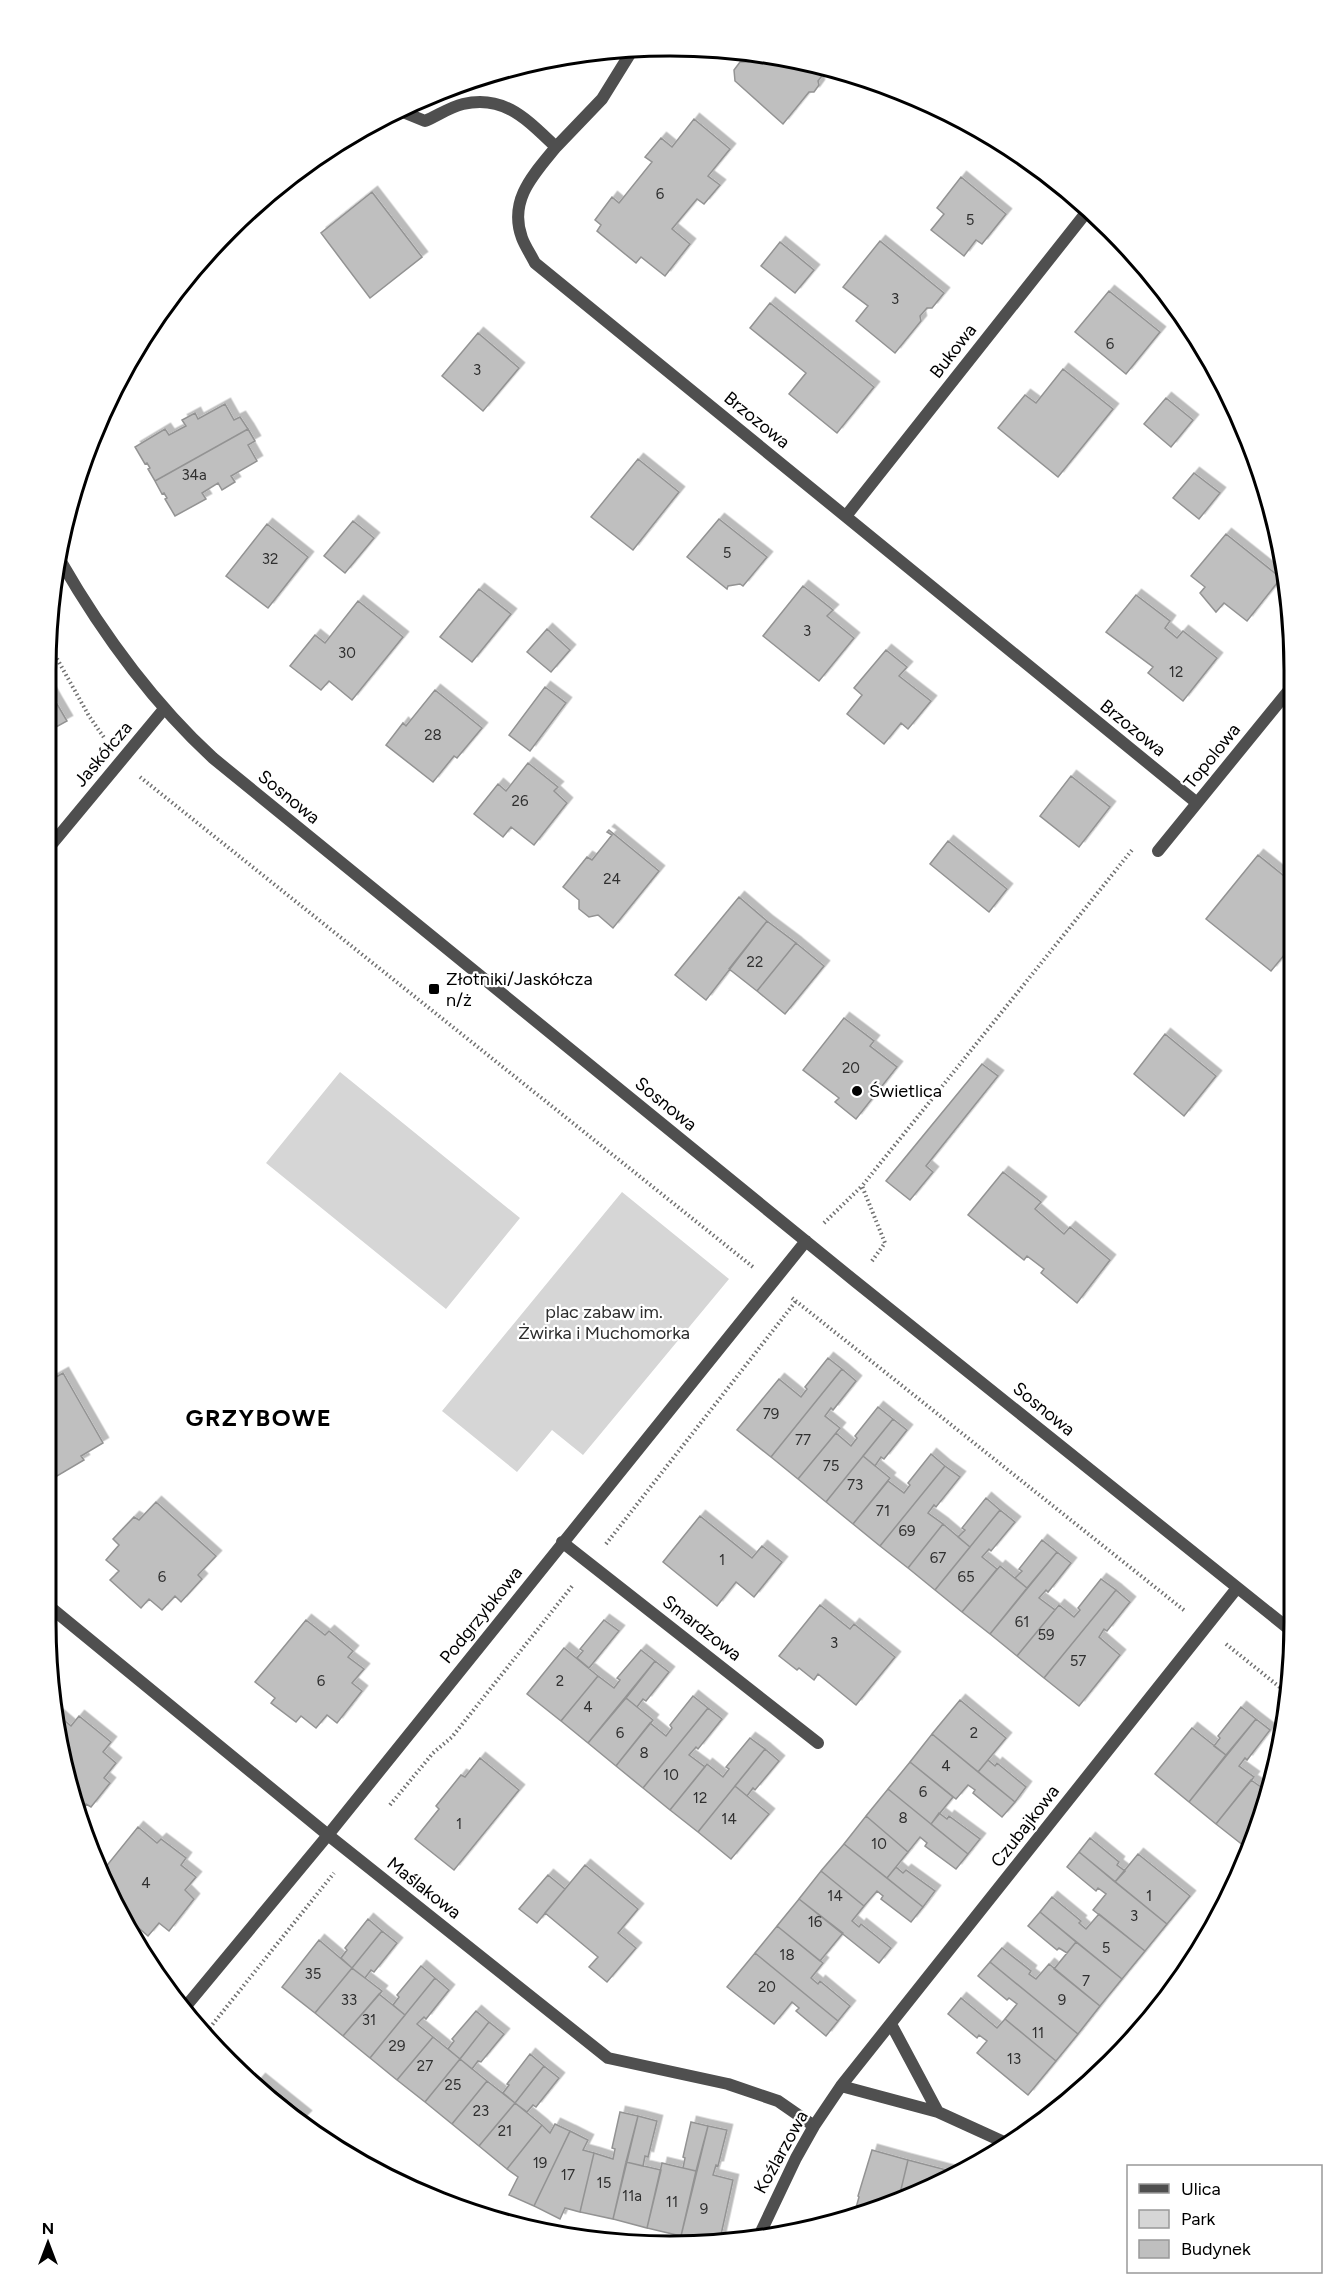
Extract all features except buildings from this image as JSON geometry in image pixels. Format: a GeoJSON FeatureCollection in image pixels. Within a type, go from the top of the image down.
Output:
{"type":"FeatureCollection","features":[{"type":"Feature","properties":{"kind":"street","name":"Brzozowa"},"geometry":{"type":"LineString","coordinates":[[628,57],[602,99],[556,147],[529,180],[518,206],[521,237],[535,263],[1197,803]]}},
{"type":"Feature","properties":{"kind":"street"},"geometry":{"type":"LineString","coordinates":[[408,114],[424,121],[462,104],[489,101],[519,113],[556,147]]}},
{"type":"Feature","properties":{"kind":"street","name":"Bukowa"},"geometry":{"type":"LineString","coordinates":[[846,516],[1084,216]]}},
{"type":"Feature","properties":{"kind":"street","name":"Sosnowa"},"geometry":{"type":"LineString","coordinates":[[64,567],[108,639],[164,709],[213,758],[856,1282],[1284,1625]]}},
{"type":"Feature","properties":{"kind":"street","name":"Topolowa"},"geometry":{"type":"LineString","coordinates":[[1158,851],[1284,696]]}},
{"type":"Feature","properties":{"kind":"street","name":"Jaskółcza"},"geometry":{"type":"LineString","coordinates":[[56,839],[164,709]]}},
{"type":"Feature","properties":{"kind":"street","name":"Podgrzybkowa"},"geometry":{"type":"LineString","coordinates":[[189,2003],[328,1835],[806,1241]]}},
{"type":"Feature","properties":{"kind":"street","name":"Smardzowa"},"geometry":{"type":"LineString","coordinates":[[562,1542],[818,1743]]}},
{"type":"Feature","properties":{"kind":"street","name":"Czubajkowa"},"geometry":{"type":"LineString","coordinates":[[841,2086],[1238,1588]]}},
{"type":"Feature","properties":{"kind":"street","name":"Maślakowa"},"geometry":{"type":"LineString","coordinates":[[56,1612],[328,1835],[608,2058],[728,2084],[778,2101],[814,2126]]}},
{"type":"Feature","properties":{"kind":"street"},"geometry":{"type":"LineString","coordinates":[[891,2024],[938,2112]]}},
{"type":"Feature","properties":{"kind":"street"},"geometry":{"type":"LineString","coordinates":[[841,2086],[938,2112],[999,2140]]}},
{"type":"Feature","properties":{"kind":"street","name":"Koźlarzowa"},"geometry":{"type":"LineString","coordinates":[[763,2228],[796,2158],[841,2086]]}},
{"type":"Feature","properties":{"kind":"path"},"geometry":{"type":"LineString","coordinates":[[56,657],[89,716],[119,761],[1280,1688]]}},
{"type":"Feature","properties":{"kind":"path"},"geometry":{"type":"LineString","coordinates":[[1279,666],[1284,660]]}},
{"type":"Feature","properties":{"kind":"path"},"geometry":{"type":"LineString","coordinates":[[806,1241],[862,1186],[1135,845]]}},
{"type":"Feature","properties":{"kind":"path"},"geometry":{"type":"LineString","coordinates":[[856,1282],[885,1243],[862,1186]]}},
{"type":"Feature","properties":{"kind":"path"},"geometry":{"type":"LineString","coordinates":[[388,1807],[432,1753],[452,1737],[796,1301]]}},
{"type":"Feature","properties":{"kind":"path"},"geometry":{"type":"LineString","coordinates":[[210,2028],[351,1853]]}},
{"type":"Feature","properties":{"kind":"green space"},"geometry":{"type":"Polygon","coordinates":[[[340,1072],[520,1218],[446,1309],[266,1163],[340,1072]]]}},
{"type":"Feature","properties":{"kind":"green space","name":"plac zabaw im. Żwirka i Muchomorka"},"geometry":{"type":"Polygon","coordinates":[[[622,1192],[729,1279],[583,1455],[552,1430],[517,1472],[442,1411],[622,1192]]]}},
{"type":"Feature","properties":{"kind":"place","name":"Złotniki/Jaskółcza n/ż"},"geometry":{"type":"Point","coordinates":[434,989]}},
{"type":"Feature","properties":{"kind":"place","name":"Świetlica"},"geometry":{"type":"Point","coordinates":[857,1091]}},
{"type":"Feature","properties":{"kind":"district","name":"GRZYBOWE"},"geometry":{"type":"Point","coordinates":[259,1417]}}]}
